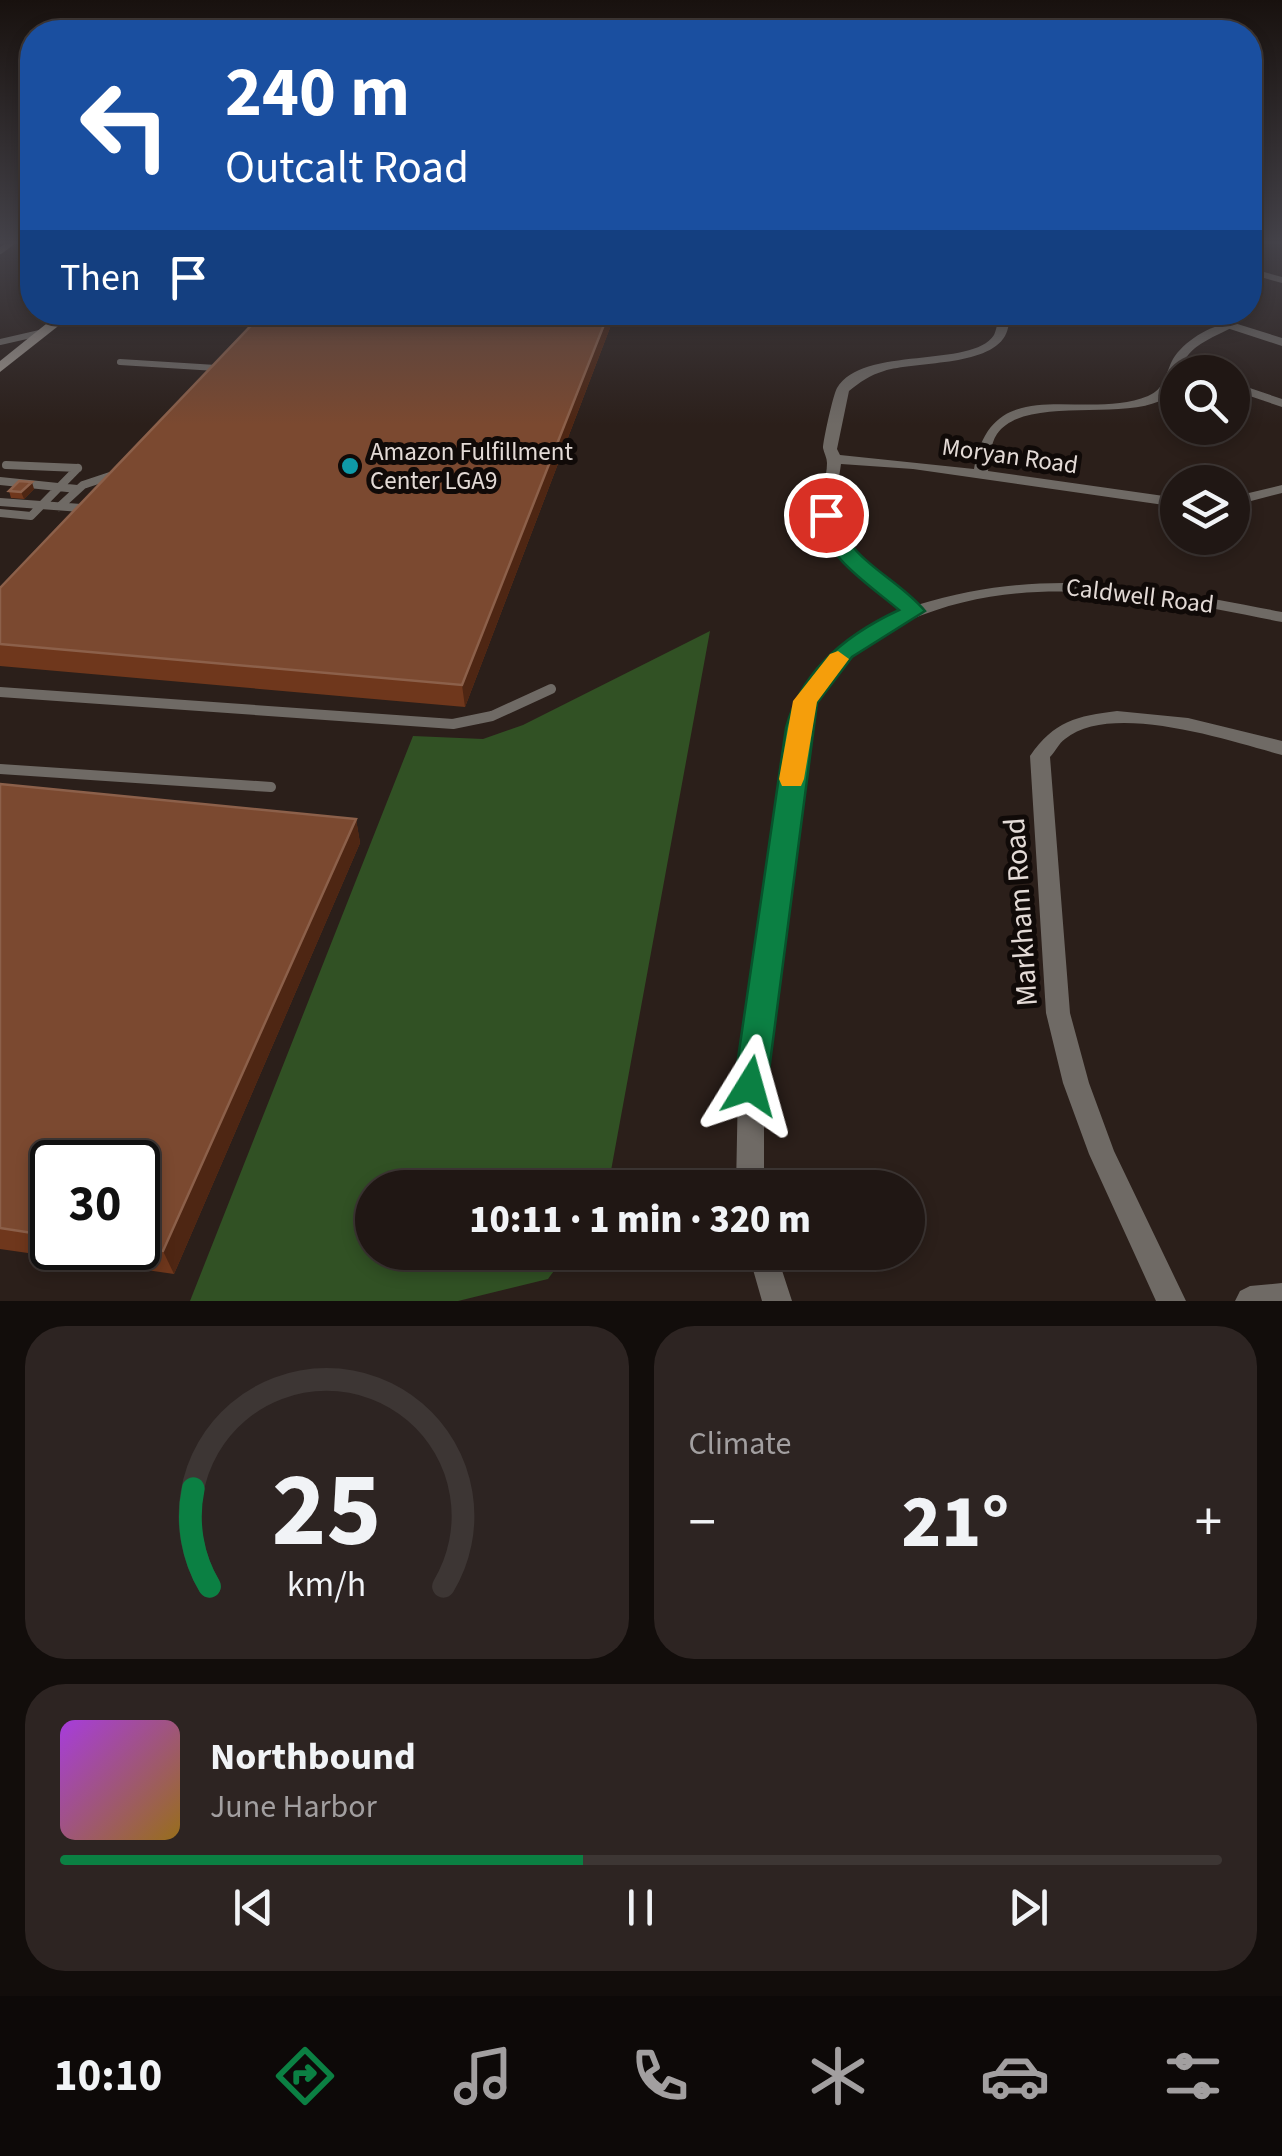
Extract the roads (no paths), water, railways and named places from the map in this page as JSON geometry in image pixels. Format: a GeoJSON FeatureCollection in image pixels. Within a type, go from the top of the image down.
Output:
{"type":"FeatureCollection","features":[{"type":"Feature","properties":{"kind":"main road"},"geometry":{"type":"LineString","coordinates":[[0,368],[54,325]]}},
{"type":"Feature","properties":{"kind":"street"},"geometry":{"type":"LineString","coordinates":[[914,611],[845,554],[832,536],[826,515],[835,460],[830,449],[843,389],[853,378],[888,364],[952,356],[985,347],[1000,336],[1002,325]]}},
{"type":"Feature","properties":{"kind":"street"},"geometry":{"type":"LineString","coordinates":[[1224,325],[1282,342]]}},
{"type":"Feature","properties":{"kind":"street"},"geometry":{"type":"LineString","coordinates":[[1184,355],[1227,326]]}},
{"type":"Feature","properties":{"kind":"street"},"geometry":{"type":"LineString","coordinates":[[1250,392],[1282,404]]}},
{"type":"Feature","properties":{"kind":"street"},"geometry":{"type":"LineString","coordinates":[[980,474],[989,435],[1004,420],[1048,409],[1133,406],[1160,394]]}},
{"type":"Feature","properties":{"kind":"street","name":"Moryan Road"},"geometry":{"type":"LineString","coordinates":[[835,460],[980,474],[1160,500]]}},
{"type":"Feature","properties":{"kind":"street"},"geometry":{"type":"LineString","coordinates":[[1250,498],[1282,490]]}},
{"type":"Feature","properties":{"kind":"street","name":"Caldwell Road"},"geometry":{"type":"LineString","coordinates":[[750,1170],[750,1086],[798,728],[805,701],[844,652],[880,627],[914,611],[1006,590],[1060,586],[1160,594],[1282,617]]}},
{"type":"Feature","properties":{"kind":"street","name":"Markham Road"},"geometry":{"type":"LineString","coordinates":[[1171,1301],[1102,1154],[1076,1083],[1058,1012],[1040,756],[1050,739],[1066,728],[1120,716],[1144,717],[1282,748]]}},
{"type":"Feature","properties":{"kind":"street"},"geometry":{"type":"LineString","coordinates":[[767,1270],[776,1301]]}},
{"type":"Feature","properties":{"kind":"street"},"geometry":{"type":"LineString","coordinates":[[1250,1301],[1282,1298]]}},
{"type":"Feature","properties":{"kind":"lane"},"geometry":{"type":"LineString","coordinates":[[0,342],[46,331]]}},
{"type":"Feature","properties":{"kind":"lane"},"geometry":{"type":"LineString","coordinates":[[120,362],[216,368]]}},
{"type":"Feature","properties":{"kind":"lane"},"geometry":{"type":"LineString","coordinates":[[6,464],[78,468]]}},
{"type":"Feature","properties":{"kind":"lane"},"geometry":{"type":"LineString","coordinates":[[0,513],[31,516],[78,468]]}},
{"type":"Feature","properties":{"kind":"lane"},"geometry":{"type":"LineString","coordinates":[[60,507],[77,489],[113,475]]}},
{"type":"Feature","properties":{"kind":"lane"},"geometry":{"type":"LineString","coordinates":[[0,482],[77,489]]}},
{"type":"Feature","properties":{"kind":"lane"},"geometry":{"type":"LineString","coordinates":[[0,502],[82,508]]}},
{"type":"Feature","properties":{"kind":"lane"},"geometry":{"type":"LineString","coordinates":[[0,692],[453,724],[492,716],[551,690]]}},
{"type":"Feature","properties":{"kind":"lane"},"geometry":{"type":"LineString","coordinates":[[0,770],[271,787]]}},
{"type":"Feature","properties":{"kind":"place","name":"Amazon Fulfillment Center LGA9"},"geometry":{"type":"Point","coordinates":[350,466]}}]}
